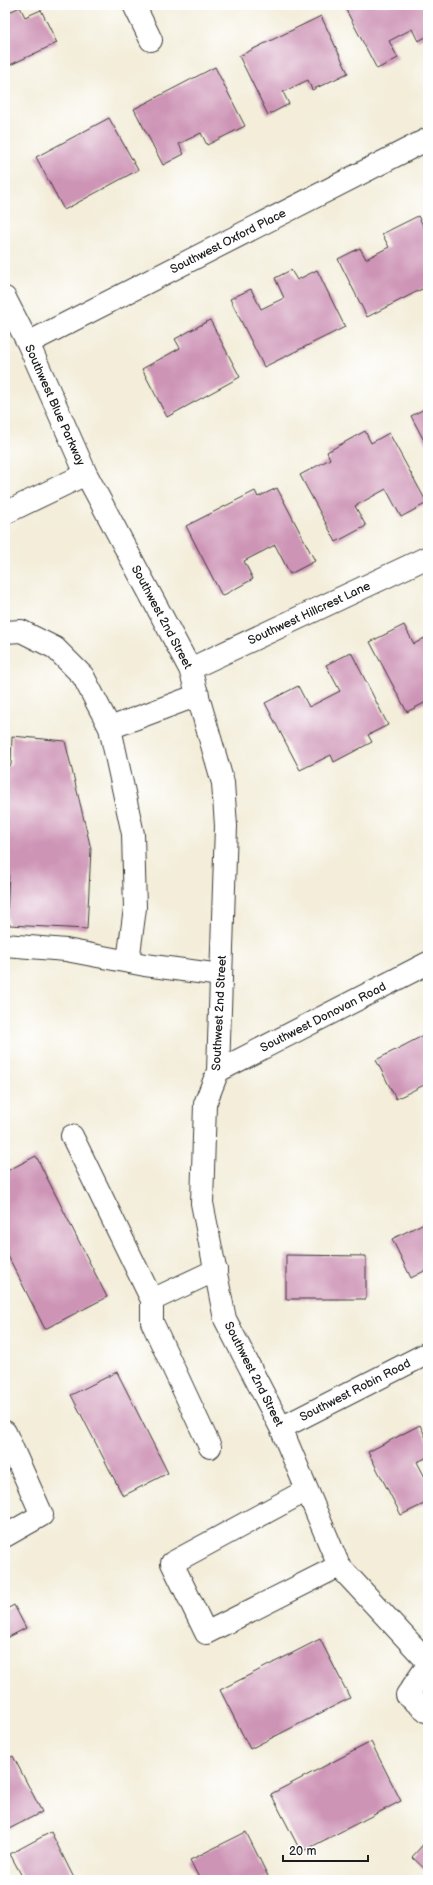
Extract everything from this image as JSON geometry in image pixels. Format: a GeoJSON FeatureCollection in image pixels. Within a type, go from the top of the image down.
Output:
{"type":"FeatureCollection","features":[{"type":"Feature","properties":{"kind":"street"},"geometry":{"type":"LineString","coordinates":[[134,5],[151,40]]}},
{"type":"Feature","properties":{"kind":"street","name":"Southwest Oxford Place"},"geometry":{"type":"LineString","coordinates":[[28,343],[428,139]]}},
{"type":"Feature","properties":{"kind":"street","name":"Southwest Blue Parkway"},"geometry":{"type":"LineString","coordinates":[[5,298],[28,343],[86,474],[5,512]]}},
{"type":"Feature","properties":{"kind":"street","name":"Southwest 2nd Street"},"geometry":{"type":"LineString","coordinates":[[86,474],[190,669],[223,783],[226,826],[218,1071],[205,1104],[202,1203],[226,1319],[281,1428],[339,1566],[428,1664]]}},
{"type":"Feature","properties":{"kind":"street","name":"Southwest Hillcrest Lane"},"geometry":{"type":"LineString","coordinates":[[190,669],[428,557]]}},
{"type":"Feature","properties":{"kind":"street"},"geometry":{"type":"LineString","coordinates":[[5,632],[21,631],[55,648],[83,676],[110,728],[133,834],[135,908],[128,961]]}},
{"type":"Feature","properties":{"kind":"street"},"geometry":{"type":"LineString","coordinates":[[110,728],[198,695]]}},
{"type":"Feature","properties":{"kind":"street"},"geometry":{"type":"LineString","coordinates":[[5,945],[66,950],[221,975]]}},
{"type":"Feature","properties":{"kind":"street","name":"Southwest Donovan Road"},"geometry":{"type":"LineString","coordinates":[[218,1071],[428,963]]}},
{"type":"Feature","properties":{"kind":"street"},"geometry":{"type":"LineString","coordinates":[[72,1136],[152,1300],[152,1322],[210,1447]]}},
{"type":"Feature","properties":{"kind":"street"},"geometry":{"type":"LineString","coordinates":[[152,1300],[216,1270]]}},
{"type":"Feature","properties":{"kind":"street","name":"Southwest Robin Road"},"geometry":{"type":"LineString","coordinates":[[281,1428],[428,1353]]}},
{"type":"Feature","properties":{"kind":"street"},"geometry":{"type":"LineString","coordinates":[[5,1432],[42,1515],[5,1536]]}},
{"type":"Feature","properties":{"kind":"street"},"geometry":{"type":"LineString","coordinates":[[307,1490],[172,1563],[206,1632],[339,1566]]}},
{"type":"Feature","properties":{"kind":"street"},"geometry":{"type":"LineString","coordinates":[[428,1664],[407,1695],[428,1712]]}},
{"type":"Feature","properties":{"kind":"building"},"geometry":{"type":"Polygon","coordinates":[[[428,5],[428,36],[418,41],[412,29],[389,41],[398,58],[377,69],[344,6],[428,5]]]}},
{"type":"Feature","properties":{"kind":"building"},"geometry":{"type":"Polygon","coordinates":[[[20,7],[25,17],[41,10],[57,43],[8,66],[5,59],[5,47],[7,46],[5,41],[5,14],[20,7]]]}},
{"type":"Feature","properties":{"kind":"building"},"geometry":{"type":"Polygon","coordinates":[[[321,16],[348,73],[312,90],[308,80],[283,92],[289,104],[268,115],[239,56],[321,16]]]}},
{"type":"Feature","properties":{"kind":"building"},"geometry":{"type":"Polygon","coordinates":[[[215,67],[245,126],[207,145],[201,133],[179,144],[184,154],[163,165],[134,109],[215,67]]]}},
{"type":"Feature","properties":{"kind":"building"},"geometry":{"type":"Polygon","coordinates":[[[109,118],[138,170],[64,210],[36,157],[109,118]]]}},
{"type":"Feature","properties":{"kind":"building"},"geometry":{"type":"Polygon","coordinates":[[[418,216],[428,235],[428,286],[367,317],[338,259],[360,248],[366,259],[389,247],[382,234],[418,216]]]}},
{"type":"Feature","properties":{"kind":"building"},"geometry":{"type":"Polygon","coordinates":[[[291,270],[297,280],[317,270],[345,327],[264,367],[230,299],[251,289],[261,309],[284,298],[275,278],[291,270]]]}},
{"type":"Feature","properties":{"kind":"building"},"geometry":{"type":"Polygon","coordinates":[[[210,320],[240,377],[167,417],[142,369],[180,348],[175,339],[210,320]]]}},
{"type":"Feature","properties":{"kind":"building"},"geometry":{"type":"Polygon","coordinates":[[[428,407],[428,448],[411,416],[428,407]]]}},
{"type":"Feature","properties":{"kind":"building"},"geometry":{"type":"Polygon","coordinates":[[[365,431],[371,443],[389,433],[427,503],[401,517],[386,489],[355,506],[366,526],[336,542],[300,475],[330,459],[327,452],[365,431]]]}},
{"type":"Feature","properties":{"kind":"building"},"geometry":{"type":"Polygon","coordinates":[[[277,488],[315,561],[290,574],[275,545],[244,561],[253,579],[222,596],[186,526],[255,491],[258,497],[277,488]]]}},
{"type":"Feature","properties":{"kind":"building"},"geometry":{"type":"Polygon","coordinates":[[[404,625],[414,644],[428,636],[428,701],[407,712],[370,642],[404,625]]]}},
{"type":"Feature","properties":{"kind":"building"},"geometry":{"type":"Polygon","coordinates":[[[351,652],[388,725],[368,735],[372,742],[334,762],[331,755],[300,770],[265,703],[298,686],[309,707],[340,691],[326,665],[351,652]]]}},
{"type":"Feature","properties":{"kind":"building"},"geometry":{"type":"Polygon","coordinates":[[[12,736],[65,741],[91,849],[87,929],[9,925],[7,916],[9,872],[6,860],[8,840],[5,829],[5,767],[11,765],[12,736]]]}},
{"type":"Feature","properties":{"kind":"building"},"geometry":{"type":"Polygon","coordinates":[[[428,1033],[428,1083],[396,1099],[376,1060],[428,1033]]]}},
{"type":"Feature","properties":{"kind":"building"},"geometry":{"type":"Polygon","coordinates":[[[36,1156],[107,1297],[45,1329],[5,1250],[5,1172],[36,1156]]]}},
{"type":"Feature","properties":{"kind":"building"},"geometry":{"type":"Polygon","coordinates":[[[428,1221],[428,1269],[411,1278],[392,1239],[428,1221]]]}},
{"type":"Feature","properties":{"kind":"building"},"geometry":{"type":"Polygon","coordinates":[[[286,1255],[366,1256],[366,1299],[286,1299],[286,1255]]]}},
{"type":"Feature","properties":{"kind":"building"},"geometry":{"type":"Polygon","coordinates":[[[117,1372],[168,1473],[123,1496],[71,1395],[117,1372]]]}},
{"type":"Feature","properties":{"kind":"building"},"geometry":{"type":"Polygon","coordinates":[[[420,1425],[428,1442],[428,1457],[417,1462],[428,1483],[428,1502],[401,1515],[368,1452],[420,1425]]]}},
{"type":"Feature","properties":{"kind":"building"},"geometry":{"type":"Polygon","coordinates":[[[14,1605],[26,1628],[5,1639],[5,1610],[14,1605]]]}},
{"type":"Feature","properties":{"kind":"building"},"geometry":{"type":"Polygon","coordinates":[[[320,1639],[350,1698],[250,1749],[220,1690],[320,1639]]]}},
{"type":"Feature","properties":{"kind":"building"},"geometry":{"type":"Polygon","coordinates":[[[371,1742],[401,1801],[301,1852],[271,1794],[371,1742]]]}},
{"type":"Feature","properties":{"kind":"building"},"geometry":{"type":"Polygon","coordinates":[[[13,1756],[42,1812],[5,1831],[5,1760],[13,1756]]]}},
{"type":"Feature","properties":{"kind":"building"},"geometry":{"type":"Polygon","coordinates":[[[51,1832],[75,1880],[24,1880],[10,1854],[51,1832]]]}},
{"type":"Feature","properties":{"kind":"building"},"geometry":{"type":"Polygon","coordinates":[[[246,1832],[268,1876],[260,1880],[200,1880],[190,1860],[246,1832]]]}},
{"type":"Feature","properties":{"kind":"building"},"geometry":{"type":"Polygon","coordinates":[[[428,1839],[428,1872],[412,1857],[428,1839]]]}}]}
